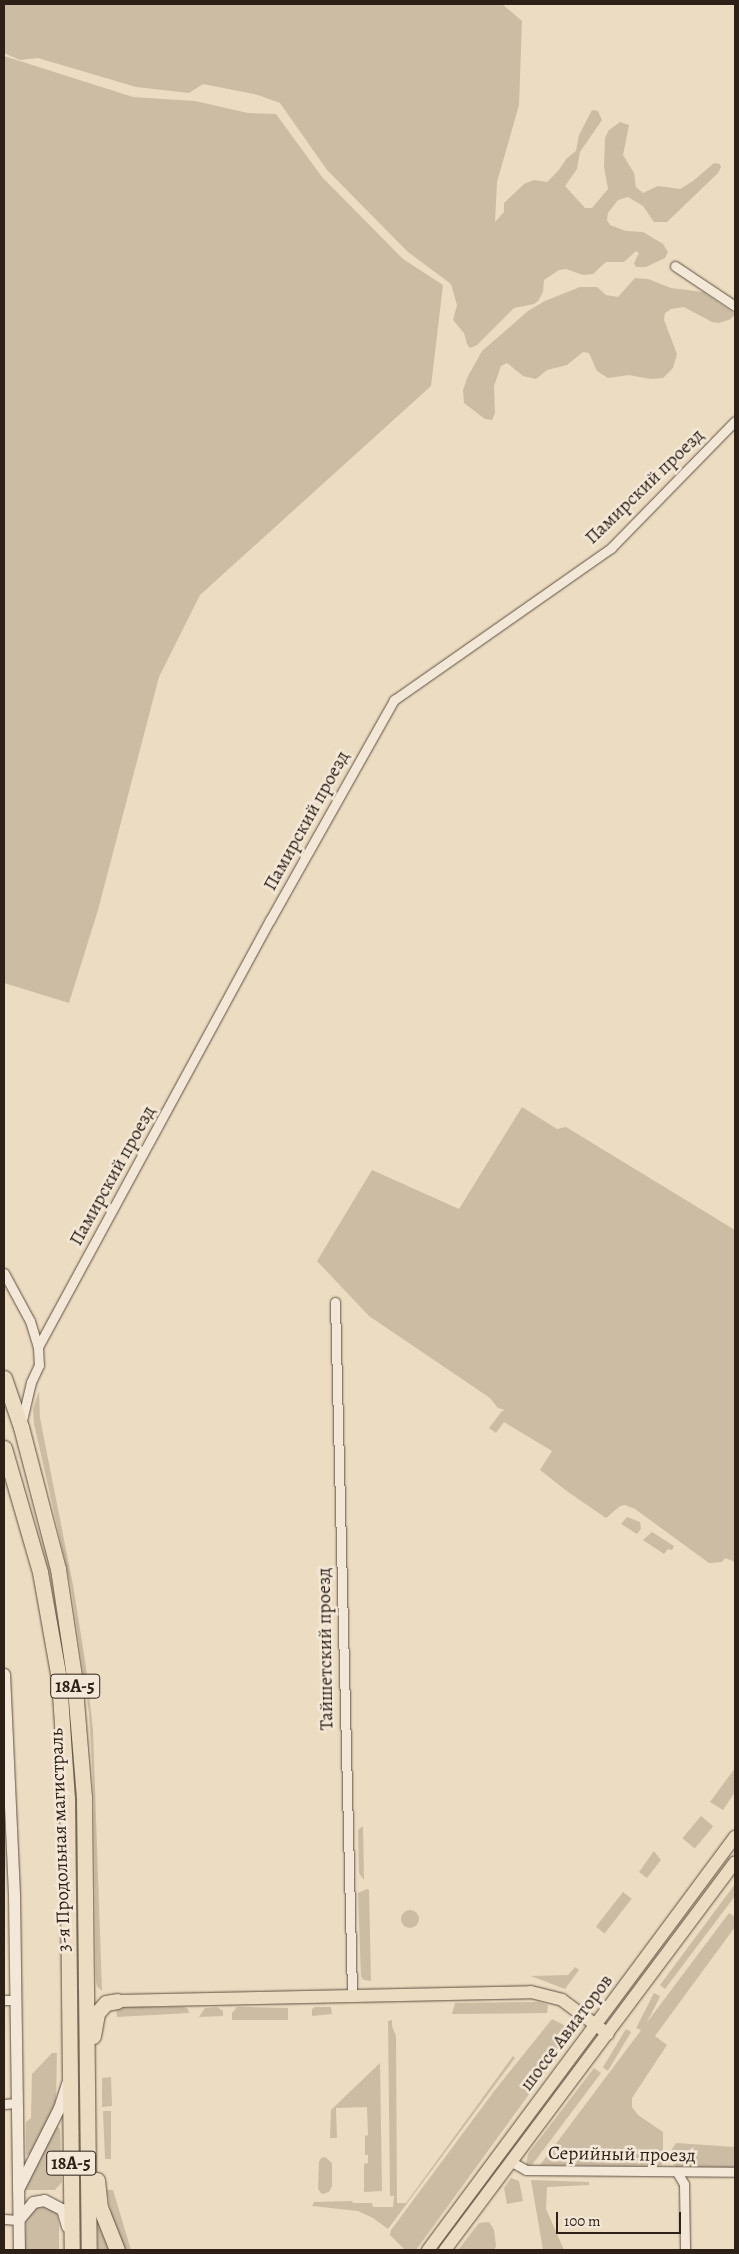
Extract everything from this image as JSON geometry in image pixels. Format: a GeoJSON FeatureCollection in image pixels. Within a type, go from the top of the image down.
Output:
{"type":"FeatureCollection","features":[{"type":"Feature","properties":{"kind":"highway","name":"3-я Продольная магистраль"},"geometry":{"type":"LineString","coordinates":[[4,1378],[21,1427],[58,1568],[74,1676],[84,1797],[89,2250]]}},
{"type":"Feature","properties":{"kind":"highway","name":"3-я Продольная магистраль"},"geometry":{"type":"LineString","coordinates":[[4,1448],[40,1572],[59,1679],[67,1798],[70,2250]]}},
{"type":"Feature","properties":{"kind":"highway"},"geometry":{"type":"LineString","coordinates":[[85,1954],[88,1978],[95,1994],[117,2001]]}},
{"type":"Feature","properties":{"kind":"highway"},"geometry":{"type":"LineString","coordinates":[[117,2001],[106,2004],[97,2013],[87,2093],[95,2126],[99,2201],[117,2250]]}},
{"type":"Feature","properties":{"kind":"main road","name":"шоссе Авиаторов"},"geometry":{"type":"LineString","coordinates":[[428,2250],[735,1837]]}},
{"type":"Feature","properties":{"kind":"main road","name":"шоссе Авиаторов"},"geometry":{"type":"LineString","coordinates":[[445,2250],[735,1863]]}},
{"type":"Feature","properties":{"kind":"main road"},"geometry":{"type":"LineString","coordinates":[[117,2001],[531,1992],[547,1994],[562,2000],[608,2034]]}},
{"type":"Feature","properties":{"kind":"street"},"geometry":{"type":"LineString","coordinates":[[675,266],[735,306]]}},
{"type":"Feature","properties":{"kind":"street","name":"Памирский проезд"},"geometry":{"type":"LineString","coordinates":[[38,1347],[270,920],[394,700],[610,548],[735,421]]}},
{"type":"Feature","properties":{"kind":"street"},"geometry":{"type":"LineString","coordinates":[[4,1273],[30,1321],[38,1347],[39,1365],[31,1382],[21,1427]]}},
{"type":"Feature","properties":{"kind":"street","name":"Тайшетский проезд"},"geometry":{"type":"LineString","coordinates":[[335,1302],[352,1995]]}},
{"type":"Feature","properties":{"kind":"street"},"geometry":{"type":"LineString","coordinates":[[4,1674],[9,1895],[9,2000],[16,2103],[19,2250]]}},
{"type":"Feature","properties":{"kind":"street"},"geometry":{"type":"LineString","coordinates":[[18,2190],[60,2108],[69,2076]]}},
{"type":"Feature","properties":{"kind":"street"},"geometry":{"type":"LineString","coordinates":[[4,2104],[16,2103]]}},
{"type":"Feature","properties":{"kind":"street","name":"Серийный проезд"},"geometry":{"type":"LineString","coordinates":[[510,2161],[526,2170],[735,2172]]}},
{"type":"Feature","properties":{"kind":"street"},"geometry":{"type":"LineString","coordinates":[[677,2172],[684,2184],[685,2250]]}},
{"type":"Feature","properties":{"kind":"street"},"geometry":{"type":"LineString","coordinates":[[18,2220],[33,2202],[44,2200],[57,2204],[65,2214],[70,2250]]}},
{"type":"Feature","properties":{"kind":"street"},"geometry":{"type":"LineString","coordinates":[[4,2219],[18,2220]]}},
{"type":"Feature","properties":{"kind":"shaded area"},"geometry":{"type":"Polygon","coordinates":[[[4,4],[502,4],[522,21],[519,105],[497,182],[495,222],[504,212],[504,203],[524,184],[534,180],[547,182],[567,158],[576,151],[579,135],[592,110],[598,111],[602,120],[580,152],[577,169],[565,186],[585,208],[592,208],[608,189],[604,167],[605,138],[609,130],[620,122],[629,125],[623,155],[634,173],[636,187],[643,193],[658,186],[680,189],[693,181],[714,163],[720,164],[721,167],[718,173],[667,222],[654,222],[643,206],[628,197],[618,200],[608,213],[607,220],[610,225],[626,231],[643,232],[663,244],[668,252],[665,258],[646,267],[636,267],[634,263],[639,253],[636,251],[624,262],[606,262],[593,274],[583,275],[566,269],[559,270],[544,280],[543,292],[538,301],[534,304],[514,308],[477,345],[470,348],[464,333],[453,320],[457,305],[451,284],[408,252],[327,170],[280,103],[258,95],[203,84],[189,93],[136,87],[38,58],[20,60],[4,53],[4,4]]]}},
{"type":"Feature","properties":{"kind":"shaded area"},"geometry":{"type":"Polygon","coordinates":[[[4,56],[133,97],[195,101],[248,113],[276,114],[322,177],[403,259],[443,285],[431,386],[200,595],[159,677],[98,910],[69,1003],[4,983],[4,56]]]}},
{"type":"Feature","properties":{"kind":"shaded area"},"geometry":{"type":"Polygon","coordinates":[[[635,278],[648,279],[671,288],[703,292],[735,314],[731,319],[719,323],[712,322],[684,307],[671,309],[665,313],[664,320],[677,354],[673,368],[663,378],[650,379],[629,375],[608,378],[597,371],[589,353],[583,352],[567,365],[547,370],[536,379],[523,376],[507,363],[501,366],[494,386],[495,413],[492,420],[485,419],[464,403],[463,390],[467,378],[482,351],[528,311],[545,301],[580,287],[597,287],[606,295],[618,297],[635,278]]]}},
{"type":"Feature","properties":{"kind":"shaded area"},"geometry":{"type":"Polygon","coordinates":[[[522,1107],[557,1129],[566,1127],[735,1230],[735,1562],[725,1558],[722,1562],[709,1563],[635,1509],[625,1505],[620,1506],[606,1518],[568,1492],[540,1470],[552,1451],[504,1422],[496,1433],[489,1428],[502,1411],[505,1410],[498,1408],[490,1398],[369,1316],[317,1261],[372,1170],[459,1209],[522,1107]]]}},
{"type":"Feature","properties":{"kind":"shaded area"},"geometry":{"type":"Polygon","coordinates":[[[39,1391],[40,1418],[73,1585],[86,1667],[93,1730],[102,1991],[97,1986],[96,1981],[94,1802],[89,1713],[71,1587],[34,1424],[33,1409],[39,1391]]]}},
{"type":"Feature","properties":{"kind":"shaded area"},"geometry":{"type":"Polygon","coordinates":[[[627,1517],[640,1522],[641,1529],[637,1534],[621,1524],[627,1517]]]}},
{"type":"Feature","properties":{"kind":"shaded area"},"geometry":{"type":"Polygon","coordinates":[[[652,1532],[674,1546],[672,1550],[668,1549],[664,1554],[643,1540],[652,1532]]]}},
{"type":"Feature","properties":{"kind":"shaded area"},"geometry":{"type":"Polygon","coordinates":[[[735,1768],[735,1792],[723,1810],[710,1802],[735,1768]]]}},
{"type":"Feature","properties":{"kind":"shaded area"},"geometry":{"type":"Polygon","coordinates":[[[701,1816],[713,1826],[695,1848],[682,1838],[701,1816]]]}},
{"type":"Feature","properties":{"kind":"shaded area"},"geometry":{"type":"Polygon","coordinates":[[[363,1826],[364,1880],[359,1873],[358,1830],[363,1826]]]}},
{"type":"Feature","properties":{"kind":"shaded area"},"geometry":{"type":"Polygon","coordinates":[[[654,1851],[661,1860],[647,1878],[639,1872],[654,1851]]]}},
{"type":"Feature","properties":{"kind":"shaded area"},"geometry":{"type":"Polygon","coordinates":[[[735,1884],[735,1896],[665,1989],[660,1985],[735,1884]]]}},
{"type":"Feature","properties":{"kind":"shaded area"},"geometry":{"type":"Polygon","coordinates":[[[369,1890],[371,1981],[364,1980],[361,1977],[358,1893],[369,1890]]]}},
{"type":"Feature","properties":{"kind":"shaded area"},"geometry":{"type":"Polygon","coordinates":[[[623,1892],[632,1899],[605,1933],[596,1927],[623,1892]]]}},
{"type":"Feature","properties":{"kind":"shaded area"},"geometry":{"type":"Polygon","coordinates":[[[410,1910],[416,1913],[419,1919],[416,1925],[410,1928],[404,1925],[401,1919],[404,1913],[410,1910]]]}},
{"type":"Feature","properties":{"kind":"shaded area"},"geometry":{"type":"Polygon","coordinates":[[[729,1913],[735,1917],[735,1927],[655,2036],[667,2045],[632,2098],[632,2107],[638,2115],[663,2132],[663,2162],[661,2166],[540,2165],[729,1913]]]}},
{"type":"Feature","properties":{"kind":"shaded area"},"geometry":{"type":"Polygon","coordinates":[[[575,1967],[579,1970],[565,1989],[531,1976],[568,1975],[575,1967]]]}},
{"type":"Feature","properties":{"kind":"shaded area"},"geometry":{"type":"Polygon","coordinates":[[[654,1993],[660,1996],[643,2031],[636,2028],[654,1993]]]}},
{"type":"Feature","properties":{"kind":"shaded area"},"geometry":{"type":"Polygon","coordinates":[[[539,2002],[548,2005],[547,2013],[452,2014],[455,2003],[539,2002]]]}},
{"type":"Feature","properties":{"kind":"shaded area"},"geometry":{"type":"Polygon","coordinates":[[[116,2007],[184,2007],[188,2009],[189,2013],[117,2017],[116,2007]]]}},
{"type":"Feature","properties":{"kind":"shaded area"},"geometry":{"type":"Polygon","coordinates":[[[217,2007],[223,2011],[223,2016],[199,2017],[205,2008],[217,2007]]]}},
{"type":"Feature","properties":{"kind":"shaded area"},"geometry":{"type":"Polygon","coordinates":[[[237,2007],[288,2008],[288,2020],[232,2020],[232,2013],[237,2007]]]}},
{"type":"Feature","properties":{"kind":"shaded area"},"geometry":{"type":"Polygon","coordinates":[[[315,2007],[331,2007],[332,2014],[312,2016],[312,2009],[315,2007]]]}},
{"type":"Feature","properties":{"kind":"shaded area"},"geometry":{"type":"Polygon","coordinates":[[[552,2019],[568,2027],[570,2031],[567,2042],[416,2250],[405,2250],[390,2235],[391,2230],[495,2090],[552,2019]]]}},
{"type":"Feature","properties":{"kind":"shaded area"},"geometry":{"type":"Polygon","coordinates":[[[392,2020],[396,2036],[397,2203],[406,2203],[513,2056],[515,2058],[388,2229],[373,2218],[358,2211],[312,2206],[314,2202],[352,2201],[353,2203],[372,2203],[373,2207],[393,2207],[394,2196],[390,2196],[388,2021],[392,2020]]]}},
{"type":"Feature","properties":{"kind":"shaded area"},"geometry":{"type":"Polygon","coordinates":[[[626,2029],[631,2032],[608,2071],[603,2068],[626,2029]]]}},
{"type":"Feature","properties":{"kind":"shaded area"},"geometry":{"type":"Polygon","coordinates":[[[52,2053],[57,2053],[56,2103],[31,2153],[27,2155],[26,2122],[31,2118],[32,2074],[52,2053]]]}},
{"type":"Feature","properties":{"kind":"shaded area"},"geometry":{"type":"Polygon","coordinates":[[[380,2063],[382,2191],[364,2192],[364,2164],[368,2163],[368,2155],[365,2155],[365,2136],[368,2135],[367,2107],[336,2108],[337,2138],[330,2138],[331,2110],[380,2063]]]}},
{"type":"Feature","properties":{"kind":"shaded area"},"geometry":{"type":"Polygon","coordinates":[[[594,2068],[601,2073],[532,2165],[526,2166],[528,2154],[594,2068]]]}},
{"type":"Feature","properties":{"kind":"shaded area"},"geometry":{"type":"Polygon","coordinates":[[[111,2077],[112,2106],[102,2107],[102,2078],[111,2077]]]}},
{"type":"Feature","properties":{"kind":"shaded area"},"geometry":{"type":"Polygon","coordinates":[[[103,2111],[111,2111],[111,2159],[105,2159],[103,2111]]]}},
{"type":"Feature","properties":{"kind":"shaded area"},"geometry":{"type":"Polygon","coordinates":[[[57,2126],[60,2129],[62,2182],[55,2190],[26,2190],[25,2188],[34,2166],[57,2126]]]}},
{"type":"Feature","properties":{"kind":"shaded area"},"geometry":{"type":"Polygon","coordinates":[[[676,2143],[735,2147],[735,2168],[676,2167],[671,2162],[672,2149],[676,2143]]]}},
{"type":"Feature","properties":{"kind":"shaded area"},"geometry":{"type":"Polygon","coordinates":[[[325,2157],[332,2163],[332,2186],[329,2192],[322,2194],[318,2189],[319,2162],[321,2158],[325,2157]]]}},
{"type":"Feature","properties":{"kind":"shaded area"},"geometry":{"type":"Polygon","coordinates":[[[511,2178],[519,2181],[523,2201],[507,2204],[504,2188],[511,2178]]]}},
{"type":"Feature","properties":{"kind":"shaded area"},"geometry":{"type":"Polygon","coordinates":[[[531,2180],[589,2182],[589,2185],[547,2187],[546,2209],[564,2250],[543,2250],[531,2180]]]}},
{"type":"Feature","properties":{"kind":"shaded area"},"geometry":{"type":"Polygon","coordinates":[[[107,2190],[113,2190],[131,2250],[122,2250],[111,2214],[107,2190]]]}},
{"type":"Feature","properties":{"kind":"shaded area"},"geometry":{"type":"Polygon","coordinates":[[[38,2206],[48,2207],[56,2212],[59,2224],[59,2250],[25,2250],[26,2218],[30,2210],[38,2206]]]}},
{"type":"Feature","properties":{"kind":"shaded area"},"geometry":{"type":"Polygon","coordinates":[[[97,2219],[112,2250],[98,2250],[97,2219]]]}},
{"type":"Feature","properties":{"kind":"shaded area"},"geometry":{"type":"Polygon","coordinates":[[[489,2222],[494,2230],[496,2246],[494,2250],[458,2250],[479,2223],[489,2222]]]}}]}
